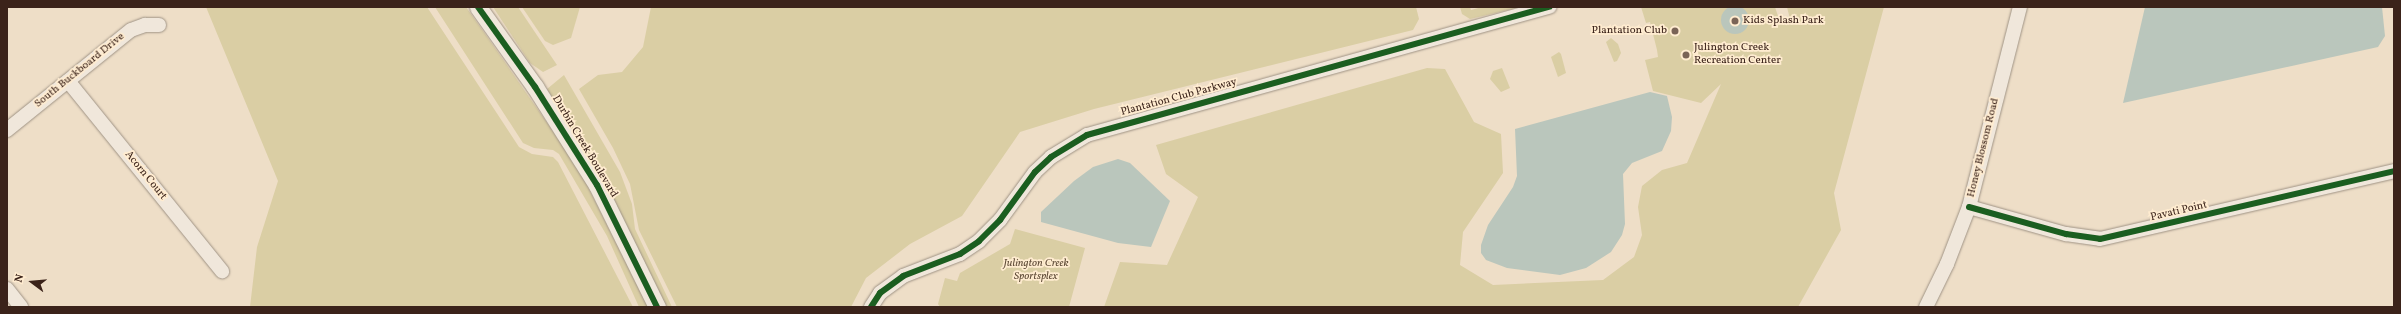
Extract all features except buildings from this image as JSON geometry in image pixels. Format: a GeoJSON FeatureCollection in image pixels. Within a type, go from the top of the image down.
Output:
{"type":"FeatureCollection","features":[{"type":"Feature","properties":{"kind":"street","name":"Durbin Creek Boulevard"},"geometry":{"type":"LineString","coordinates":[[478,7],[535,87],[597,185],[657,307]]}},
{"type":"Feature","properties":{"kind":"street","name":"Plantation Club Parkway"},"geometry":{"type":"LineString","coordinates":[[871,307],[880,293],[903,276],[960,254],[979,241],[1000,220],[1035,172],[1051,157],[1088,135],[1550,7]]}},
{"type":"Feature","properties":{"kind":"street","name":"Honey Blossom Road"},"geometry":{"type":"LineString","coordinates":[[1926,307],[1947,264],[1968,207],[2020,7]]}},
{"type":"Feature","properties":{"kind":"street","name":"South Buckboard Drive"},"geometry":{"type":"LineString","coordinates":[[7,130],[131,30],[159,25]]}},
{"type":"Feature","properties":{"kind":"street","name":"Acorn Court"},"geometry":{"type":"LineString","coordinates":[[68,81],[222,271]]}},
{"type":"Feature","properties":{"kind":"street","name":"Pavati Point"},"geometry":{"type":"LineString","coordinates":[[1968,207],[2066,234],[2100,239],[2394,171]]}},
{"type":"Feature","properties":{"kind":"street"},"geometry":{"type":"LineString","coordinates":[[7,289],[21,307]]}},
{"type":"Feature","properties":{"kind":"green space"},"geometry":{"type":"Polygon","coordinates":[[[206,7],[427,7],[519,147],[532,154],[553,157],[558,162],[633,307],[250,307],[257,247],[278,181],[206,7]]]}},
{"type":"Feature","properties":{"kind":"green space"},"geometry":{"type":"Polygon","coordinates":[[[435,7],[466,7],[559,140],[584,179],[648,307],[639,307],[607,236],[559,154],[553,150],[534,148],[523,143],[435,7]]]}},
{"type":"Feature","properties":{"kind":"green space"},"geometry":{"type":"Polygon","coordinates":[[[493,7],[518,7],[557,65],[543,72],[530,63],[493,7]]]}},
{"type":"Feature","properties":{"kind":"green space"},"geometry":{"type":"Polygon","coordinates":[[[522,7],[580,7],[571,38],[553,45],[545,41],[522,7]]]}},
{"type":"Feature","properties":{"kind":"green space"},"geometry":{"type":"Polygon","coordinates":[[[651,7],[1416,7],[1419,19],[1413,30],[1094,109],[1020,132],[962,216],[910,244],[866,278],[851,307],[677,307],[639,230],[630,184],[613,148],[579,89],[598,75],[622,72],[643,47],[651,7]]]}},
{"type":"Feature","properties":{"kind":"green space"},"geometry":{"type":"Polygon","coordinates":[[[1460,7],[1470,7],[1471,10],[1482,7],[1521,7],[1470,19],[1462,14],[1460,7]]]}},
{"type":"Feature","properties":{"kind":"green space"},"geometry":{"type":"Polygon","coordinates":[[[1641,7],[1775,7],[1780,22],[1790,19],[1787,7],[1884,7],[1834,193],[1841,230],[1798,307],[1104,307],[1120,262],[1167,265],[1198,197],[1166,174],[1156,145],[1427,68],[1445,69],[1474,122],[1501,134],[1503,173],[1463,232],[1460,265],[1493,285],[1603,280],[1634,257],[1642,235],[1638,207],[1642,186],[1662,170],[1687,163],[1721,84],[1701,103],[1653,91],[1645,60],[1658,57],[1657,50],[1650,22],[1646,23],[1641,7]]]}},
{"type":"Feature","properties":{"kind":"green space"},"geometry":{"type":"Polygon","coordinates":[[[1611,38],[1618,44],[1621,53],[1617,61],[1614,62],[1606,42],[1611,38]]]}},
{"type":"Feature","properties":{"kind":"green space"},"geometry":{"type":"Polygon","coordinates":[[[1559,52],[1561,54],[1566,73],[1558,77],[1551,57],[1559,52]]]}},
{"type":"Feature","properties":{"kind":"green space"},"geometry":{"type":"Polygon","coordinates":[[[1502,68],[1510,88],[1501,92],[1490,79],[1493,71],[1502,68]]]}},
{"type":"Feature","properties":{"kind":"green space"},"geometry":{"type":"Polygon","coordinates":[[[564,75],[620,172],[632,204],[635,229],[672,307],[665,307],[596,170],[547,89],[564,75]]]}},
{"type":"Feature","properties":{"kind":"green space","name":"Julington Creek Sportsplex"},"geometry":{"type":"Polygon","coordinates":[[[1015,229],[1085,248],[1069,307],[940,307],[938,304],[945,278],[957,281],[960,273],[1010,244],[1015,229]]]}},
{"type":"Feature","properties":{"kind":"shaded area","name":"Kids Splash Park"},"geometry":{"type":"Polygon","coordinates":[[[1735,6],[1745,10],[1749,20],[1745,30],[1735,34],[1725,30],[1721,20],[1725,10],[1735,6]]]}},
{"type":"Feature","properties":{"kind":"shaded area"},"geometry":{"type":"Polygon","coordinates":[[[2145,7],[2382,7],[2385,36],[2378,47],[2123,103],[2145,7]]]}},
{"type":"Feature","properties":{"kind":"shaded area"},"geometry":{"type":"Polygon","coordinates":[[[1650,92],[1667,96],[1672,117],[1671,131],[1662,151],[1632,163],[1623,174],[1625,224],[1622,235],[1611,252],[1586,268],[1560,275],[1507,268],[1486,260],[1481,253],[1481,245],[1488,225],[1513,187],[1517,176],[1515,129],[1650,92]]]}},
{"type":"Feature","properties":{"kind":"shaded area"},"geometry":{"type":"Polygon","coordinates":[[[1118,159],[1130,163],[1170,201],[1151,247],[1118,243],[1041,222],[1041,212],[1074,181],[1093,167],[1118,159]]]}},
{"type":"Feature","properties":{"kind":"cycle path"},"geometry":{"type":"LineString","coordinates":[[478,7],[535,87],[597,185],[657,307]]}},
{"type":"Feature","properties":{"kind":"cycle path"},"geometry":{"type":"LineString","coordinates":[[871,307],[880,293],[903,276],[960,254],[979,241],[1000,220],[1035,172],[1051,157],[1087,135],[1550,7]]}},
{"type":"Feature","properties":{"kind":"cycle path"},"geometry":{"type":"LineString","coordinates":[[1969,207],[2066,234],[2100,239],[2394,171]]}},
{"type":"Feature","properties":{"kind":"place","name":"Kids Splash Park"},"geometry":{"type":"Point","coordinates":[1735,21]}},
{"type":"Feature","properties":{"kind":"place","name":"Plantation Club"},"geometry":{"type":"Point","coordinates":[1675,31]}},
{"type":"Feature","properties":{"kind":"place","name":"Julington Creek Recreation Center"},"geometry":{"type":"Point","coordinates":[1686,55]}}]}
